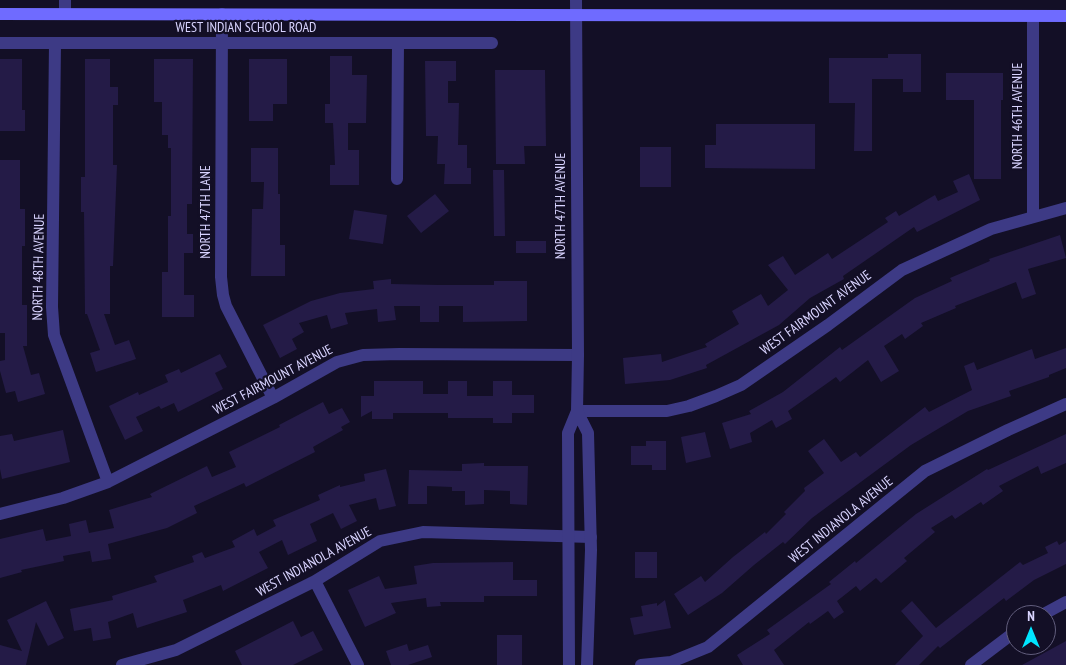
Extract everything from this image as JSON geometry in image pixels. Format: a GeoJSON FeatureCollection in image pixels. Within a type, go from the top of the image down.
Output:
{"type":"FeatureCollection","features":[{"type":"Feature","properties":{"kind":"main road","name":"WEST INDIAN SCHOOL ROAD"},"geometry":{"type":"LineString","coordinates":[[0,14],[1066,16]]}},
{"type":"Feature","properties":{"kind":"street"},"geometry":{"type":"LineString","coordinates":[[65,0],[65,14]]}},
{"type":"Feature","properties":{"kind":"street","name":"NORTH 47TH AVENUE"},"geometry":{"type":"LineString","coordinates":[[569,665],[568,433],[577,411],[578,355],[576,0]]}},
{"type":"Feature","properties":{"kind":"street","name":"NORTH 47TH LANE"},"geometry":{"type":"LineString","coordinates":[[222,14],[221,277],[223,295],[226,306],[273,398]]}},
{"type":"Feature","properties":{"kind":"street","name":"NORTH 46TH AVENUE"},"geometry":{"type":"LineString","coordinates":[[1033,16],[1033,216]]}},
{"type":"Feature","properties":{"kind":"street","name":"WEST INDIAN SCHOOL ROAD"},"geometry":{"type":"LineString","coordinates":[[0,43],[492,43]]}},
{"type":"Feature","properties":{"kind":"street","name":"NORTH 48TH AVENUE"},"geometry":{"type":"LineString","coordinates":[[55,43],[52,308],[54,336],[108,482]]}},
{"type":"Feature","properties":{"kind":"street"},"geometry":{"type":"LineString","coordinates":[[397,179],[398,43]]}},
{"type":"Feature","properties":{"kind":"street","name":"WEST FAIRMOUNT AVENUE"},"geometry":{"type":"LineString","coordinates":[[577,411],[667,411],[690,406],[716,396],[741,385],[828,325],[902,270],[991,229],[1066,208]]}},
{"type":"Feature","properties":{"kind":"street","name":"WEST FAIRMOUNT AVENUE"},"geometry":{"type":"LineString","coordinates":[[0,514],[63,498],[108,482],[273,398],[337,362],[363,355],[578,355]]}},
{"type":"Feature","properties":{"kind":"street","name":"WEST INDIANOLA AVENUE"},"geometry":{"type":"LineString","coordinates":[[641,665],[671,662],[708,647],[925,471],[1066,404]]}},
{"type":"Feature","properties":{"kind":"street","name":"NORTH 47TH AVENUE"},"geometry":{"type":"LineString","coordinates":[[577,411],[588,433],[591,536],[588,665]]}},
{"type":"Feature","properties":{"kind":"street","name":"WEST INDIANOLA AVENUE"},"geometry":{"type":"LineString","coordinates":[[122,665],[176,650],[315,581],[380,541],[423,532],[591,536]]}},
{"type":"Feature","properties":{"kind":"street"},"geometry":{"type":"LineString","coordinates":[[315,581],[358,665]]}},
{"type":"Feature","properties":{"kind":"street"},"geometry":{"type":"LineString","coordinates":[[971,665],[1006,639]]}},
{"type":"Feature","properties":{"kind":"building"},"geometry":{"type":"Polygon","coordinates":[[[888,54],[921,54],[921,92],[903,92],[903,79],[872,79],[872,151],[854,151],[855,103],[829,103],[829,58],[888,58],[888,54]]]}},
{"type":"Feature","properties":{"kind":"building"},"geometry":{"type":"Polygon","coordinates":[[[330,56],[352,56],[352,75],[367,75],[366,123],[348,123],[348,150],[359,150],[359,185],[330,185],[330,165],[335,165],[333,123],[325,123],[325,104],[330,104],[330,56]]]}},
{"type":"Feature","properties":{"kind":"building"},"geometry":{"type":"Polygon","coordinates":[[[0,59],[22,59],[22,110],[25,110],[25,131],[0,131],[0,59]]]}},
{"type":"Feature","properties":{"kind":"building"},"geometry":{"type":"Polygon","coordinates":[[[85,59],[110,59],[110,87],[118,87],[118,105],[113,105],[113,165],[117,165],[113,266],[110,266],[110,314],[104,314],[115,345],[129,340],[136,359],[96,372],[90,353],[100,350],[87,314],[85,314],[84,212],[81,212],[81,177],[85,177],[85,59]]]}},
{"type":"Feature","properties":{"kind":"building"},"geometry":{"type":"Polygon","coordinates":[[[154,59],[193,59],[192,204],[187,204],[187,234],[193,234],[193,253],[184,253],[184,295],[194,295],[194,317],[162,317],[162,272],[168,272],[168,216],[171,216],[171,148],[168,148],[168,135],[162,135],[162,102],[154,102],[154,59]]]}},
{"type":"Feature","properties":{"kind":"building"},"geometry":{"type":"Polygon","coordinates":[[[249,59],[287,59],[287,104],[273,104],[273,121],[249,121],[249,59]]]}},
{"type":"Feature","properties":{"kind":"building"},"geometry":{"type":"Polygon","coordinates":[[[425,61],[456,61],[456,81],[448,81],[448,103],[459,103],[458,145],[467,145],[467,168],[471,168],[471,184],[444,184],[445,164],[437,164],[438,136],[426,136],[425,61]]]}},
{"type":"Feature","properties":{"kind":"building"},"geometry":{"type":"Polygon","coordinates":[[[495,70],[545,70],[546,146],[524,146],[525,164],[496,164],[495,70]]]}},
{"type":"Feature","properties":{"kind":"building"},"geometry":{"type":"Polygon","coordinates":[[[946,73],[1003,73],[1001,179],[974,179],[974,100],[946,100],[946,73]]]}},
{"type":"Feature","properties":{"kind":"building"},"geometry":{"type":"Polygon","coordinates":[[[716,124],[815,124],[815,169],[705,168],[705,145],[716,145],[716,124]]]}},
{"type":"Feature","properties":{"kind":"building"},"geometry":{"type":"Polygon","coordinates":[[[640,147],[671,147],[671,187],[640,187],[640,147]]]}},
{"type":"Feature","properties":{"kind":"building"},"geometry":{"type":"Polygon","coordinates":[[[251,148],[278,148],[280,245],[285,245],[285,276],[251,276],[252,209],[263,209],[264,182],[251,182],[251,148]]]}},
{"type":"Feature","properties":{"kind":"building"},"geometry":{"type":"Polygon","coordinates":[[[0,160],[20,160],[20,209],[25,209],[25,246],[22,246],[22,305],[27,305],[27,346],[23,346],[31,375],[39,373],[45,394],[18,402],[15,391],[6,393],[0,371],[0,361],[5,360],[5,333],[0,333],[0,160]]]}},
{"type":"Feature","properties":{"kind":"building"},"geometry":{"type":"Polygon","coordinates":[[[493,170],[504,170],[505,236],[494,236],[493,170]]]}},
{"type":"Feature","properties":{"kind":"building"},"geometry":{"type":"Polygon","coordinates":[[[969,174],[980,200],[917,232],[914,227],[843,276],[844,279],[810,298],[779,325],[706,365],[707,368],[670,380],[625,384],[623,358],[661,354],[662,362],[707,347],[705,344],[739,324],[732,311],[761,294],[768,306],[788,290],[768,265],[783,256],[795,275],[828,253],[832,259],[888,222],[885,218],[896,211],[899,216],[935,195],[938,201],[958,192],[953,181],[969,174]]]}},
{"type":"Feature","properties":{"kind":"building"},"geometry":{"type":"Polygon","coordinates":[[[435,194],[449,211],[421,233],[407,216],[435,194]]]}},
{"type":"Feature","properties":{"kind":"building"},"geometry":{"type":"Polygon","coordinates":[[[354,210],[387,215],[383,244],[349,239],[354,210]]]}},
{"type":"Feature","properties":{"kind":"building"},"geometry":{"type":"Polygon","coordinates":[[[1060,235],[1066,258],[1028,269],[1036,294],[1022,299],[1016,282],[955,306],[956,308],[921,323],[923,326],[905,339],[902,334],[884,346],[899,371],[881,382],[868,360],[840,382],[836,377],[788,411],[792,419],[776,428],[772,420],[750,433],[752,442],[730,449],[722,423],[751,414],[749,411],[783,392],[840,347],[842,350],[915,298],[952,281],[950,278],[990,261],[989,259],[1060,235]]]}},
{"type":"Feature","properties":{"kind":"building"},"geometry":{"type":"Polygon","coordinates":[[[516,241],[546,241],[546,253],[516,253],[516,241]]]}},
{"type":"Feature","properties":{"kind":"building"},"geometry":{"type":"Polygon","coordinates":[[[391,279],[391,284],[439,285],[494,285],[494,281],[527,281],[527,321],[463,322],[463,306],[439,306],[439,322],[420,322],[420,306],[394,306],[396,320],[378,322],[377,309],[345,313],[348,324],[331,329],[327,315],[299,323],[304,332],[292,339],[297,349],[280,358],[263,325],[311,301],[340,293],[374,289],[373,281],[391,279]]]}},
{"type":"Feature","properties":{"kind":"building"},"geometry":{"type":"Polygon","coordinates":[[[1066,348],[1066,368],[1049,375],[1049,377],[1009,391],[1011,396],[968,411],[911,445],[812,518],[785,544],[783,542],[722,593],[688,615],[674,594],[701,576],[705,582],[733,557],[765,532],[766,534],[786,514],[784,512],[805,491],[804,488],[824,473],[808,451],[824,439],[841,462],[856,452],[860,457],[925,407],[929,412],[972,390],[964,366],[974,362],[977,370],[1032,349],[1035,359],[1066,348]]]}},
{"type":"Feature","properties":{"kind":"building"},"geometry":{"type":"Polygon","coordinates":[[[220,354],[227,367],[215,373],[223,389],[178,412],[174,403],[161,409],[159,406],[136,417],[143,431],[125,440],[109,406],[138,392],[139,395],[168,382],[165,375],[179,369],[181,373],[220,354]]]}},
{"type":"Feature","properties":{"kind":"building"},"geometry":{"type":"Polygon","coordinates":[[[374,381],[423,381],[423,394],[448,394],[448,381],[467,381],[467,396],[493,396],[493,381],[512,381],[512,395],[534,395],[534,413],[512,413],[512,423],[493,423],[493,418],[448,418],[448,413],[393,413],[393,419],[372,419],[372,411],[361,417],[361,396],[374,396],[374,381]]]}},
{"type":"Feature","properties":{"kind":"building"},"geometry":{"type":"Polygon","coordinates":[[[323,402],[329,414],[342,408],[350,422],[341,427],[343,430],[313,447],[315,452],[246,487],[244,483],[194,506],[197,513],[167,528],[108,544],[111,559],[92,562],[90,551],[63,556],[64,561],[21,570],[22,572],[0,578],[0,539],[43,529],[46,541],[71,536],[69,524],[86,520],[89,533],[114,528],[109,510],[152,497],[150,494],[207,466],[212,477],[236,467],[229,452],[280,427],[279,425],[323,402]]]}},
{"type":"Feature","properties":{"kind":"building"},"geometry":{"type":"Polygon","coordinates":[[[63,430],[70,462],[2,479],[0,469],[0,436],[12,434],[14,441],[63,430]]]}},
{"type":"Feature","properties":{"kind":"building"},"geometry":{"type":"Polygon","coordinates":[[[705,432],[711,457],[686,463],[681,437],[705,432]]]}},
{"type":"Feature","properties":{"kind":"building"},"geometry":{"type":"Polygon","coordinates":[[[1066,434],[1066,463],[1041,474],[1038,466],[999,486],[1003,491],[983,505],[981,502],[955,519],[952,515],[931,528],[935,532],[904,558],[907,561],[881,583],[876,578],[860,591],[856,586],[837,601],[844,612],[834,619],[828,611],[810,624],[809,622],[774,650],[784,665],[743,665],[737,655],[770,634],[767,630],[831,584],[829,582],[855,561],[856,563],[916,514],[987,469],[1066,434]]]}},
{"type":"Feature","properties":{"kind":"building"},"geometry":{"type":"Polygon","coordinates":[[[646,441],[666,441],[666,470],[652,470],[652,465],[631,465],[631,446],[646,446],[646,441]]]}},
{"type":"Feature","properties":{"kind":"building"},"geometry":{"type":"Polygon","coordinates":[[[484,463],[484,466],[528,466],[527,505],[510,504],[510,491],[484,490],[484,504],[465,505],[465,491],[452,491],[452,487],[427,486],[427,504],[408,504],[409,470],[462,471],[462,464],[484,463]]]}},
{"type":"Feature","properties":{"kind":"building"},"geometry":{"type":"Polygon","coordinates":[[[386,469],[396,506],[379,510],[376,498],[349,505],[357,521],[341,529],[333,513],[310,524],[317,541],[288,555],[282,540],[259,552],[268,568],[223,591],[221,585],[183,600],[187,612],[137,628],[133,613],[108,622],[111,638],[93,641],[91,628],[74,631],[70,609],[113,600],[112,596],[157,582],[154,576],[194,562],[192,556],[202,552],[205,558],[235,547],[232,541],[254,529],[257,536],[276,526],[273,520],[320,500],[318,495],[340,485],[340,487],[365,481],[364,474],[386,469]]]}},
{"type":"Feature","properties":{"kind":"building"},"geometry":{"type":"Polygon","coordinates":[[[1057,541],[1059,545],[1066,541],[1066,564],[1034,580],[1006,601],[1004,598],[940,648],[938,646],[919,665],[895,665],[923,636],[901,611],[912,601],[936,628],[1020,562],[1023,565],[1048,553],[1045,547],[1057,541]]]}},
{"type":"Feature","properties":{"kind":"building"},"geometry":{"type":"Polygon","coordinates":[[[635,552],[657,552],[657,578],[635,578],[635,552]]]}},
{"type":"Feature","properties":{"kind":"building"},"geometry":{"type":"Polygon","coordinates":[[[513,562],[513,580],[537,580],[537,596],[484,596],[484,602],[440,602],[441,606],[427,607],[426,598],[391,603],[396,613],[365,627],[348,590],[379,576],[385,589],[417,584],[414,566],[433,563],[513,562]]]}},
{"type":"Feature","properties":{"kind":"building"},"geometry":{"type":"Polygon","coordinates":[[[665,600],[671,628],[634,635],[630,618],[643,616],[641,606],[657,603],[657,606],[665,600]]]}},
{"type":"Feature","properties":{"kind":"building"},"geometry":{"type":"Polygon","coordinates":[[[46,601],[64,638],[48,646],[36,622],[26,665],[0,665],[0,645],[22,651],[7,620],[46,601]]]}},
{"type":"Feature","properties":{"kind":"building"},"geometry":{"type":"Polygon","coordinates":[[[293,621],[301,637],[313,631],[323,650],[293,665],[242,665],[235,651],[293,621]]]}},
{"type":"Feature","properties":{"kind":"building"},"geometry":{"type":"Polygon","coordinates":[[[497,635],[522,635],[522,665],[497,665],[497,635]]]}},
{"type":"Feature","properties":{"kind":"building"},"geometry":{"type":"Polygon","coordinates":[[[1066,641],[1066,665],[1022,665],[1040,655],[1056,655],[1056,646],[1066,641]]]}},
{"type":"Feature","properties":{"kind":"building"},"geometry":{"type":"Polygon","coordinates":[[[407,644],[409,651],[428,645],[432,657],[408,665],[391,665],[386,651],[407,644]]]}}]}
